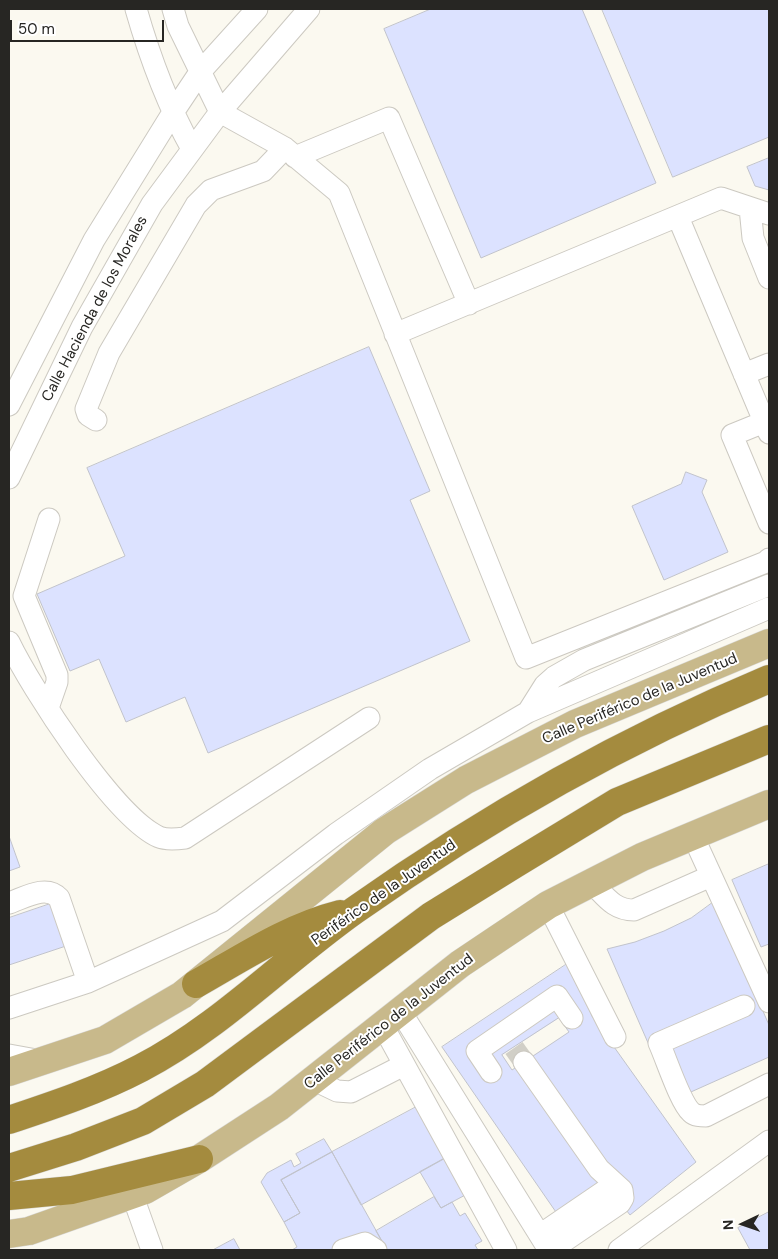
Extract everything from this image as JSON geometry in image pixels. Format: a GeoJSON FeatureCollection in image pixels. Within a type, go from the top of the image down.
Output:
{"type":"FeatureCollection","features":[{"type":"Feature","properties":{"kind":"highway"},"geometry":{"type":"LineString","coordinates":[[710,704],[769,658]]}},
{"type":"Feature","properties":{"kind":"highway","name":"Periférico de la Juventud"},"geometry":{"type":"LineString","coordinates":[[9,1120],[73,1099],[142,1068],[202,1029],[354,911],[495,817],[606,756],[710,704],[769,679]]}},
{"type":"Feature","properties":{"kind":"highway"},"geometry":{"type":"LineString","coordinates":[[9,1168],[76,1147],[143,1121],[205,1084],[431,916],[515,864],[617,802],[769,738]]}},
{"type":"Feature","properties":{"kind":"highway"},"geometry":{"type":"LineString","coordinates":[[196,984],[292,930],[316,920],[354,911]]}},
{"type":"Feature","properties":{"kind":"highway"},"geometry":{"type":"LineString","coordinates":[[9,1196],[72,1190],[199,1159]]}},
{"type":"Feature","properties":{"kind":"main road","name":"Calle Periférico de la Juventud"},"geometry":{"type":"LineString","coordinates":[[9,1072],[44,1062],[105,1040],[182,995],[385,832],[466,780],[575,724],[769,643]]}},
{"type":"Feature","properties":{"kind":"main road","name":"Calle Periférico de la Juventud"},"geometry":{"type":"LineString","coordinates":[[9,1234],[29,1231],[146,1190],[199,1159],[279,1107],[460,964],[548,905],[593,884],[642,857],[769,804]]}},
{"type":"Feature","properties":{"kind":"street"},"geometry":{"type":"LineString","coordinates":[[136,9],[148,50],[172,114],[192,149]]}},
{"type":"Feature","properties":{"kind":"street"},"geometry":{"type":"LineString","coordinates":[[173,9],[178,26],[220,112],[290,152],[339,193],[526,658],[757,566],[769,558]]}},
{"type":"Feature","properties":{"kind":"street","name":"Calle Hacienda de los Morales"},"geometry":{"type":"LineString","coordinates":[[9,405],[94,240],[172,114],[200,72],[257,9]]}},
{"type":"Feature","properties":{"kind":"street","name":"Calle Hacienda de los Morales"},"geometry":{"type":"LineString","coordinates":[[9,478],[82,327],[152,204],[220,112],[308,9]]}},
{"type":"Feature","properties":{"kind":"street"},"geometry":{"type":"LineString","coordinates":[[96,420],[88,415],[86,409],[109,353],[196,205],[211,190],[263,171],[290,152],[389,118],[468,304]]}},
{"type":"Feature","properties":{"kind":"street"},"geometry":{"type":"LineString","coordinates":[[395,334],[721,198],[760,211],[753,238],[769,278]]}},
{"type":"Feature","properties":{"kind":"street"},"geometry":{"type":"LineString","coordinates":[[678,217],[744,374],[768,425],[732,435],[769,523]]}},
{"type":"Feature","properties":{"kind":"street"},"geometry":{"type":"LineString","coordinates":[[744,374],[769,364]]}},
{"type":"Feature","properties":{"kind":"street"},"geometry":{"type":"LineString","coordinates":[[48,708],[57,682],[57,675],[24,596],[49,519]]}},
{"type":"Feature","properties":{"kind":"street"},"geometry":{"type":"LineString","coordinates":[[528,712],[545,685],[554,677],[584,660],[769,585]]}},
{"type":"Feature","properties":{"kind":"street"},"geometry":{"type":"LineString","coordinates":[[9,1008],[88,982],[222,921],[336,834],[422,775],[528,712],[769,608]]}},
{"type":"Feature","properties":{"kind":"street"},"geometry":{"type":"LineString","coordinates":[[9,642],[24,673],[109,795],[149,831],[160,838],[185,838],[369,718]]}},
{"type":"Feature","properties":{"kind":"street"},"geometry":{"type":"LineString","coordinates":[[693,836],[769,1002]]}},
{"type":"Feature","properties":{"kind":"street"},"geometry":{"type":"LineString","coordinates":[[593,884],[614,906],[624,910],[634,910],[711,876]]}},
{"type":"Feature","properties":{"kind":"street"},"geometry":{"type":"LineString","coordinates":[[9,903],[47,890],[55,893],[59,898],[88,982]]}},
{"type":"Feature","properties":{"kind":"street"},"geometry":{"type":"LineString","coordinates":[[548,905],[615,1037]]}},
{"type":"Feature","properties":{"kind":"street"},"geometry":{"type":"LineString","coordinates":[[491,1072],[477,1051],[514,1047],[557,996],[572,1018]]}},
{"type":"Feature","properties":{"kind":"street"},"geometry":{"type":"LineString","coordinates":[[744,1006],[659,1043],[690,1112],[697,1116],[706,1116],[769,1084]]}},
{"type":"Feature","properties":{"kind":"street"},"geometry":{"type":"LineString","coordinates":[[392,1019],[404,1065],[506,1250]]}},
{"type":"Feature","properties":{"kind":"street"},"geometry":{"type":"LineString","coordinates":[[392,1019],[547,1245],[615,1196],[623,1198],[622,1190],[599,1169],[514,1047]]}},
{"type":"Feature","properties":{"kind":"street"},"geometry":{"type":"LineString","coordinates":[[9,1055],[44,1062]]}},
{"type":"Feature","properties":{"kind":"street"},"geometry":{"type":"LineString","coordinates":[[314,1080],[337,1090],[351,1092],[404,1065]]}},
{"type":"Feature","properties":{"kind":"street"},"geometry":{"type":"LineString","coordinates":[[619,1250],[747,1155],[769,1141]]}},
{"type":"Feature","properties":{"kind":"street"},"geometry":{"type":"LineString","coordinates":[[132,1194],[152,1250]]}},
{"type":"Feature","properties":{"kind":"street"},"geometry":{"type":"LineString","coordinates":[[343,1250],[365,1243],[376,1250]]}},
{"type":"Feature","properties":{"kind":"building"},"geometry":{"type":"Polygon","coordinates":[[[431,9],[582,9],[656,183],[481,258],[384,29],[431,9]]]}},
{"type":"Feature","properties":{"kind":"building"},"geometry":{"type":"Polygon","coordinates":[[[602,9],[769,9],[769,137],[673,177],[602,9]]]}},
{"type":"Feature","properties":{"kind":"building"},"geometry":{"type":"Polygon","coordinates":[[[769,158],[769,190],[755,186],[747,167],[769,158]]]}},
{"type":"Feature","properties":{"kind":"building"},"geometry":{"type":"Polygon","coordinates":[[[369,347],[430,491],[410,500],[470,641],[208,753],[185,697],[126,722],[99,659],[70,671],[37,594],[125,556],[87,468],[369,347]]]}},
{"type":"Feature","properties":{"kind":"building"},"geometry":{"type":"Polygon","coordinates":[[[686,472],[707,480],[702,492],[728,552],[664,580],[632,506],[681,484],[686,472]]]}},
{"type":"Feature","properties":{"kind":"building"},"geometry":{"type":"Polygon","coordinates":[[[9,836],[20,867],[9,871],[9,836]]]}},
{"type":"Feature","properties":{"kind":"building"},"geometry":{"type":"Polygon","coordinates":[[[769,864],[769,944],[761,947],[732,880],[769,864]]]}},
{"type":"Feature","properties":{"kind":"building"},"geometry":{"type":"Polygon","coordinates":[[[715,901],[769,1025],[769,1057],[673,1100],[607,949],[635,942],[664,931],[691,918],[715,901]]]}},
{"type":"Feature","properties":{"kind":"building"},"geometry":{"type":"Polygon","coordinates":[[[56,902],[69,945],[9,965],[9,918],[56,902]]]}},
{"type":"Feature","properties":{"kind":"building"},"geometry":{"type":"Polygon","coordinates":[[[570,962],[592,1016],[696,1162],[630,1215],[606,1184],[558,1215],[442,1047],[570,962]]]}},
{"type":"Feature","properties":{"kind":"building"},"geometry":{"type":"Polygon","coordinates":[[[559,1018],[569,1032],[512,1070],[502,1055],[559,1018]]]}},
{"type":"Feature","properties":{"kind":"building"},"geometry":{"type":"Polygon","coordinates":[[[420,1105],[449,1156],[361,1205],[332,1152],[420,1105]]]}},
{"type":"Feature","properties":{"kind":"building"},"geometry":{"type":"Polygon","coordinates":[[[324,1139],[332,1152],[281,1180],[300,1213],[284,1222],[261,1182],[267,1173],[291,1160],[294,1167],[301,1163],[296,1154],[324,1139]]]}},
{"type":"Feature","properties":{"kind":"building"},"geometry":{"type":"Polygon","coordinates":[[[332,1152],[387,1250],[292,1250],[297,1247],[284,1222],[300,1213],[281,1180],[332,1152]]]}},
{"type":"Feature","properties":{"kind":"building"},"geometry":{"type":"Polygon","coordinates":[[[449,1156],[469,1193],[441,1208],[420,1172],[449,1156]]]}},
{"type":"Feature","properties":{"kind":"building"},"geometry":{"type":"Polygon","coordinates":[[[434,1197],[441,1208],[452,1202],[460,1216],[465,1213],[482,1241],[475,1245],[478,1250],[387,1250],[376,1231],[434,1197]]]}},
{"type":"Feature","properties":{"kind":"building"},"geometry":{"type":"Polygon","coordinates":[[[769,1212],[769,1250],[750,1250],[738,1228],[769,1212]]]}},
{"type":"Feature","properties":{"kind":"building"},"geometry":{"type":"Polygon","coordinates":[[[234,1239],[240,1250],[213,1250],[234,1239]]]}},
{"type":"Feature","properties":{"kind":"tunnel"},"geometry":{"type":"LineString","coordinates":[[514,1048],[524,1062]]}}]}
